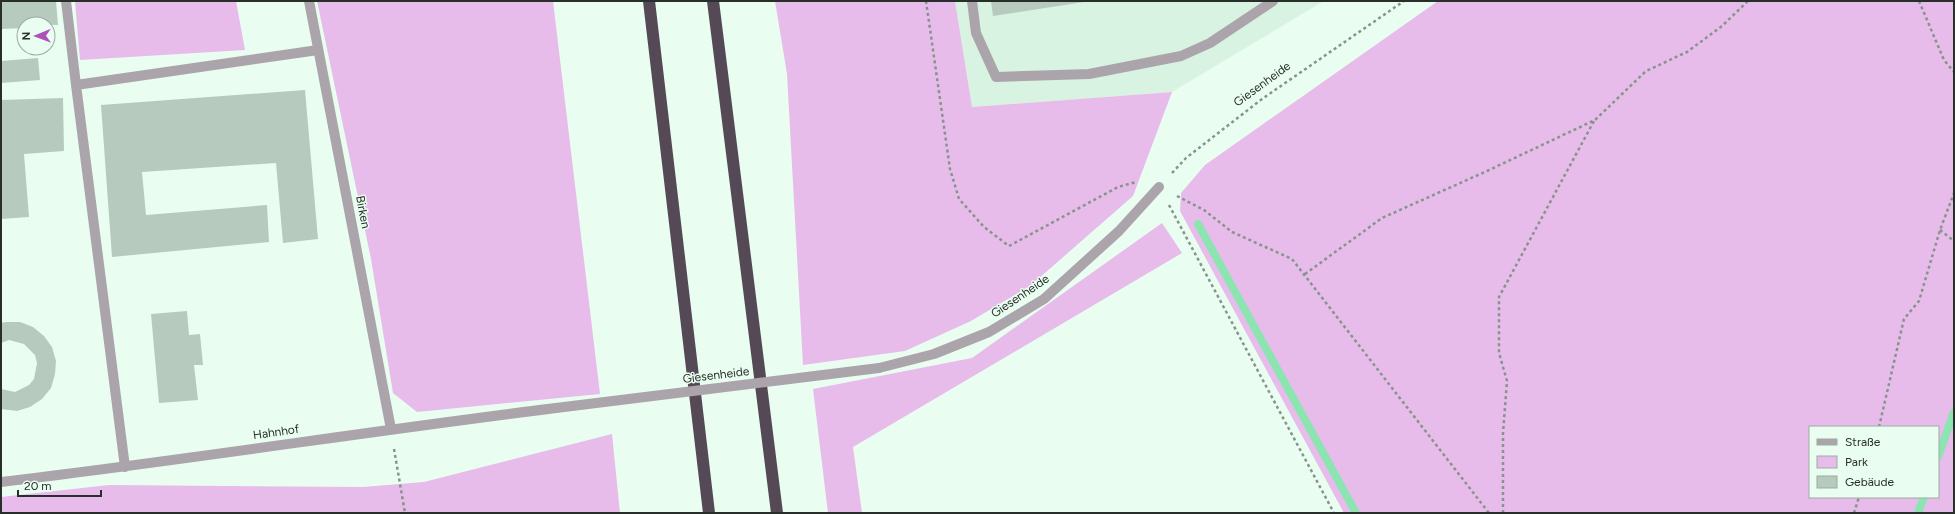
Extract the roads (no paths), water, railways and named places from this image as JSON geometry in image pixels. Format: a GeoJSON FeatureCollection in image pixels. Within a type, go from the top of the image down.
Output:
{"type":"FeatureCollection","features":[{"type":"Feature","properties":{"kind":"highway"},"geometry":{"type":"LineString","coordinates":[[649,1],[709,513]]}},
{"type":"Feature","properties":{"kind":"highway"},"geometry":{"type":"LineString","coordinates":[[713,1],[777,513]]}},
{"type":"Feature","properties":{"kind":"street"},"geometry":{"type":"LineString","coordinates":[[66,1],[125,467]]}},
{"type":"Feature","properties":{"kind":"street","name":"Birken"},"geometry":{"type":"LineString","coordinates":[[309,1],[391,428]]}},
{"type":"Feature","properties":{"kind":"street"},"geometry":{"type":"LineString","coordinates":[[972,1],[976,33],[996,77],[1089,74],[1181,56],[1210,43],[1273,1]]}},
{"type":"Feature","properties":{"kind":"street"},"geometry":{"type":"LineString","coordinates":[[76,85],[318,50]]}},
{"type":"Feature","properties":{"kind":"street","name":"Giesenheide"},"geometry":{"type":"LineString","coordinates":[[556,408],[879,368],[934,354],[989,332],[1044,299],[1119,231],[1160,187]]}},
{"type":"Feature","properties":{"kind":"street","name":"Hahnhof"},"geometry":{"type":"LineString","coordinates":[[1,482],[125,467],[391,428],[556,408]]}},
{"type":"Feature","properties":{"kind":"waterway"},"geometry":{"type":"LineString","coordinates":[[1198,224],[1356,513]]}},
{"type":"Feature","properties":{"kind":"waterway"},"geometry":{"type":"LineString","coordinates":[[1939,454],[1954,412]]}},
{"type":"Feature","properties":{"kind":"waterway"},"geometry":{"type":"LineString","coordinates":[[1918,513],[1924,498]]}}]}
